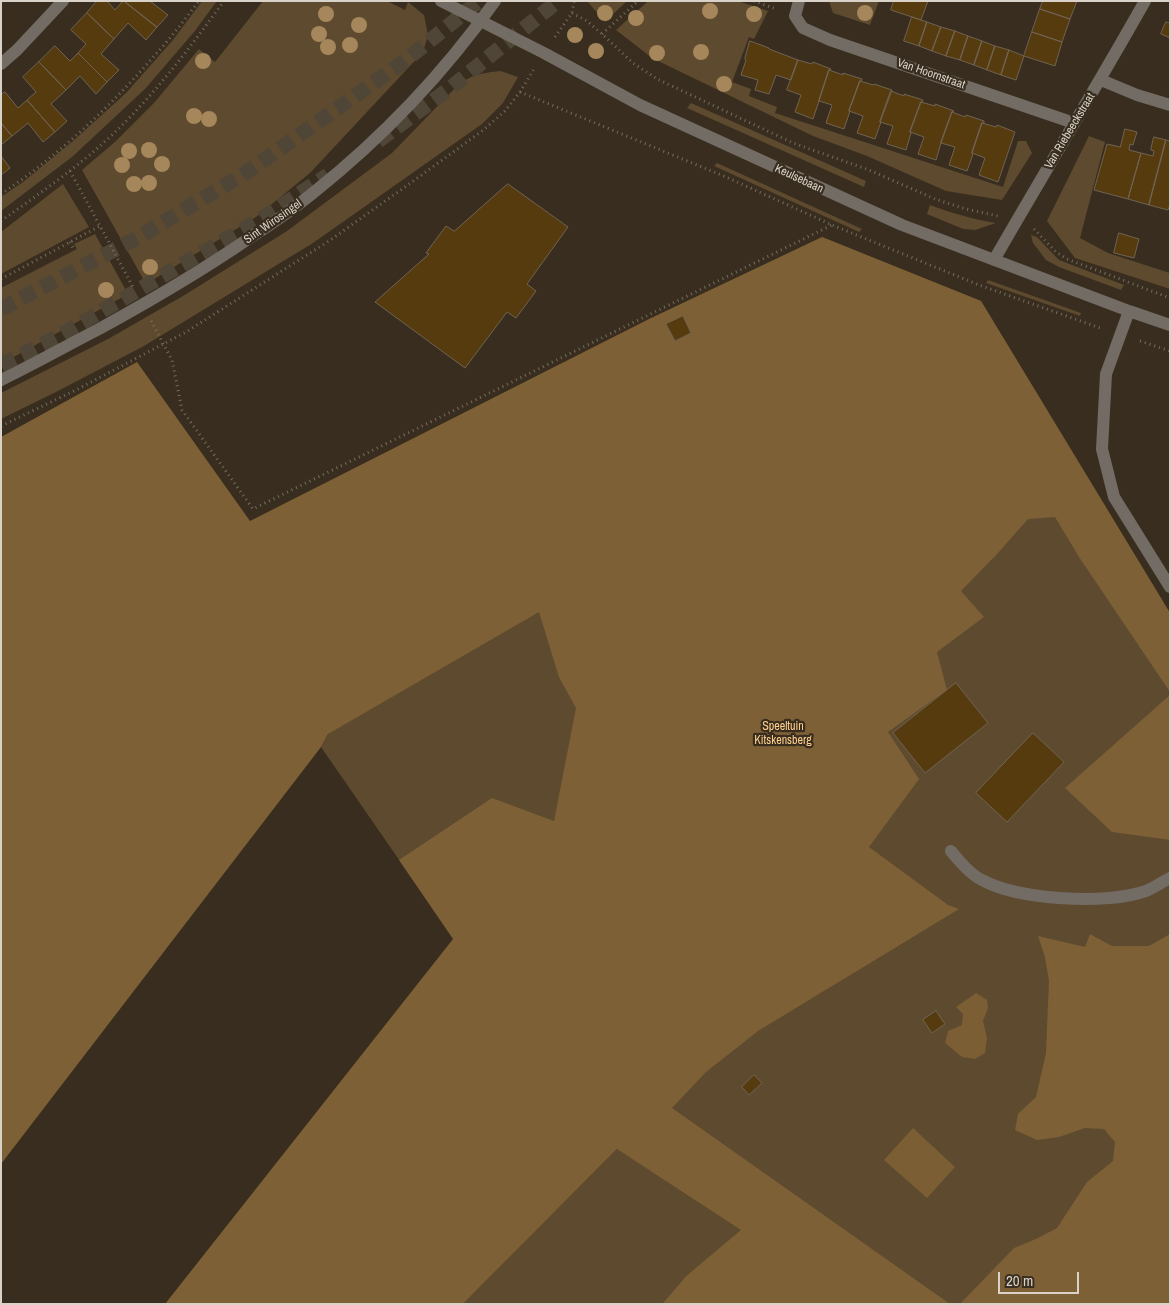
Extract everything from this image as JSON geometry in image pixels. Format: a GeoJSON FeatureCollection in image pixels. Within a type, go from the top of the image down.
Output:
{"type":"FeatureCollection","features":[{"type":"Feature","properties":{"kind":"street"},"geometry":{"type":"LineString","coordinates":[[1,64],[17,50],[63,1]]}},
{"type":"Feature","properties":{"kind":"street","name":"Keulsebaan"},"geometry":{"type":"LineString","coordinates":[[441,1],[544,53],[640,105],[902,225],[1170,325]]}},
{"type":"Feature","properties":{"kind":"street","name":"Sint Wirosingel"},"geometry":{"type":"LineString","coordinates":[[1,380],[142,305],[209,265],[313,193],[387,128],[443,68],[495,1]]}},
{"type":"Feature","properties":{"kind":"street","name":"Van Hoornstraat"},"geometry":{"type":"LineString","coordinates":[[799,1],[795,16],[803,28],[830,40],[1074,123]]}},
{"type":"Feature","properties":{"kind":"street","name":"Van Riebeeckstraat"},"geometry":{"type":"LineString","coordinates":[[994,260],[1101,80],[1145,1]]}},
{"type":"Feature","properties":{"kind":"street"},"geometry":{"type":"LineString","coordinates":[[1101,80],[1137,95],[1170,105]]}},
{"type":"Feature","properties":{"kind":"street"},"geometry":{"type":"LineString","coordinates":[[1129,311],[1106,374],[1102,449],[1114,497],[1170,587]]}},
{"type":"Feature","properties":{"kind":"street"},"geometry":{"type":"LineString","coordinates":[[951,852],[964,866],[982,880],[1004,889],[1027,894],[1077,898],[1121,896],[1146,891],[1170,878]]}},
{"type":"Feature","properties":{"kind":"path"},"geometry":{"type":"LineString","coordinates":[[1,194],[72,139],[98,115],[156,54],[199,1]]}},
{"type":"Feature","properties":{"kind":"path"},"geometry":{"type":"LineString","coordinates":[[1,221],[70,171],[112,134],[186,54],[224,1]]}},
{"type":"Feature","properties":{"kind":"path"},"geometry":{"type":"LineString","coordinates":[[574,1],[572,13],[586,21],[633,63],[657,79],[793,143],[869,170],[944,202],[1017,221],[1033,228],[1056,252],[1067,259],[1170,298]]}},
{"type":"Feature","properties":{"kind":"path"},"geometry":{"type":"LineString","coordinates":[[602,34],[638,1]]}},
{"type":"Feature","properties":{"kind":"path"},"geometry":{"type":"LineString","coordinates":[[1,426],[78,389],[163,344],[220,311],[329,241],[482,131],[505,112],[520,92],[726,177],[832,225],[978,285],[1170,351]]}},
{"type":"Feature","properties":{"kind":"path"},"geometry":{"type":"LineString","coordinates":[[70,171],[172,360],[182,410],[253,509],[832,225]]}},
{"type":"Feature","properties":{"kind":"path"},"geometry":{"type":"LineString","coordinates":[[1,279],[100,226]]}},
{"type":"Feature","properties":{"kind":"path"},"geometry":{"type":"LineString","coordinates":[[70,242],[74,250]]}},
{"type":"Feature","properties":{"kind":"green space"},"geometry":{"type":"Polygon","coordinates":[[[202,1],[217,1],[194,32],[145,89],[72,157],[1,211],[1,197],[23,182],[73,141],[126,93],[173,40],[202,1]]]}},
{"type":"Feature","properties":{"kind":"green space"},"geometry":{"type":"Polygon","coordinates":[[[263,1],[387,1],[405,10],[408,2],[424,15],[428,35],[423,52],[310,173],[256,217],[146,284],[82,170],[116,141],[154,103],[199,49],[215,62],[263,1]]]}},
{"type":"Feature","properties":{"kind":"green space"},"geometry":{"type":"Polygon","coordinates":[[[587,1],[627,1],[605,22],[587,1]]]}},
{"type":"Feature","properties":{"kind":"green space"},"geometry":{"type":"Polygon","coordinates":[[[648,1],[738,1],[768,11],[754,39],[749,37],[732,82],[751,89],[749,96],[777,107],[775,113],[1003,187],[1018,141],[1026,141],[1032,153],[1002,200],[946,191],[867,156],[813,136],[652,58],[616,30],[648,1]]]}},
{"type":"Feature","properties":{"kind":"green space"},"geometry":{"type":"Polygon","coordinates":[[[829,1],[879,1],[870,25],[833,13],[829,1]]]}},
{"type":"Feature","properties":{"kind":"green space"},"geometry":{"type":"Polygon","coordinates":[[[501,71],[518,77],[503,103],[482,124],[313,243],[144,346],[1,419],[1,393],[108,339],[183,296],[287,231],[392,153],[458,85],[468,78],[488,72],[501,71]]]}},
{"type":"Feature","properties":{"kind":"green space"},"geometry":{"type":"Polygon","coordinates":[[[691,103],[866,181],[864,187],[687,108],[691,103]]]}},
{"type":"Feature","properties":{"kind":"green space"},"geometry":{"type":"Polygon","coordinates":[[[1089,136],[1105,142],[1080,238],[1108,253],[1170,273],[1170,289],[1075,258],[1047,221],[1089,136]]]}},
{"type":"Feature","properties":{"kind":"green space"},"geometry":{"type":"Polygon","coordinates":[[[717,163],[862,229],[859,232],[714,166],[717,163]]]}},
{"type":"Feature","properties":{"kind":"green space"},"geometry":{"type":"Polygon","coordinates":[[[63,184],[89,227],[1,274],[1,232],[63,184]]]}},
{"type":"Feature","properties":{"kind":"green space"},"geometry":{"type":"Polygon","coordinates":[[[930,205],[962,216],[996,223],[975,230],[963,229],[927,214],[930,205]]]}},
{"type":"Feature","properties":{"kind":"green space"},"geometry":{"type":"Polygon","coordinates":[[[95,234],[128,294],[1,364],[1,288],[77,249],[74,244],[95,234]]]}},
{"type":"Feature","properties":{"kind":"green space"},"geometry":{"type":"Polygon","coordinates":[[[1031,235],[1037,237],[1059,260],[1124,285],[1121,290],[1059,267],[1046,260],[1033,243],[1031,235]]]}},
{"type":"Feature","properties":{"kind":"green space","name":"Speeltuin Kitskensberg"},"geometry":{"type":"Polygon","coordinates":[[[822,237],[981,301],[1170,613],[1170,1100],[1068,1304],[873,1304],[742,1230],[686,1276],[662,1304],[463,1304],[617,1149],[561,1094],[321,747],[333,725],[822,237]]]}},
{"type":"Feature","properties":{"kind":"green space","name":"Speeltuin Kitskensberg"},"geometry":{"type":"Polygon","coordinates":[[[822,237],[981,301],[1170,613],[1170,692],[1079,557],[1055,517],[1028,519],[961,591],[984,617],[937,652],[947,690],[888,732],[919,779],[869,847],[948,905],[959,909],[758,1031],[706,1072],[672,1108],[950,1304],[662,1304],[686,1276],[741,1230],[617,1149],[463,1304],[165,1304],[453,939],[399,860],[492,798],[554,821],[576,708],[559,677],[539,612],[328,734],[321,747],[1,1164],[1,437],[137,362],[250,521],[649,319],[822,237]]]}},
{"type":"Feature","properties":{"kind":"green space"},"geometry":{"type":"Polygon","coordinates":[[[988,280],[1081,313],[1080,316],[986,283],[988,280]]]}},
{"type":"Feature","properties":{"kind":"green space"},"geometry":{"type":"Polygon","coordinates":[[[1170,695],[1170,840],[1112,832],[1065,788],[1170,695]]]}},
{"type":"Feature","properties":{"kind":"green space"},"geometry":{"type":"Polygon","coordinates":[[[1090,934],[1112,946],[1149,946],[1170,934],[1170,1304],[960,1304],[1014,1248],[1057,1228],[1087,1182],[1113,1161],[1115,1142],[1104,1129],[1085,1128],[1059,1137],[1037,1140],[1015,1130],[1018,1114],[1036,1097],[1046,1053],[1049,981],[1045,957],[1038,936],[1085,947],[1090,934]]]}},
{"type":"Feature","properties":{"kind":"shaded area"},"geometry":{"type":"Polygon","coordinates":[[[976,993],[987,1000],[988,1008],[983,1021],[987,1038],[985,1053],[975,1059],[962,1057],[945,1043],[948,1031],[962,1025],[963,1014],[956,1007],[976,993]]]}},
{"type":"Feature","properties":{"kind":"shaded area"},"geometry":{"type":"Polygon","coordinates":[[[913,1128],[955,1167],[927,1198],[884,1160],[913,1128]]]}},
{"type":"Feature","properties":{"kind":"building"},"geometry":{"type":"Polygon","coordinates":[[[97,1],[107,1],[115,10],[124,1],[157,27],[146,40],[128,23],[114,39],[87,13],[97,1]]]}},
{"type":"Feature","properties":{"kind":"building"},"geometry":{"type":"Polygon","coordinates":[[[124,1],[150,1],[168,15],[157,27],[124,1]]]}},
{"type":"Feature","properties":{"kind":"building"},"geometry":{"type":"Polygon","coordinates":[[[894,1],[928,1],[921,20],[891,10],[894,1]]]}},
{"type":"Feature","properties":{"kind":"building"},"geometry":{"type":"Polygon","coordinates":[[[1043,1],[1077,1],[1070,19],[1040,9],[1043,1]]]}},
{"type":"Feature","properties":{"kind":"building"},"geometry":{"type":"Polygon","coordinates":[[[1040,9],[1070,19],[1062,42],[1032,32],[1040,9]]]}},
{"type":"Feature","properties":{"kind":"building"},"geometry":{"type":"Polygon","coordinates":[[[87,13],[114,39],[101,54],[119,70],[107,82],[78,53],[86,44],[71,30],[87,13]]]}},
{"type":"Feature","properties":{"kind":"building"},"geometry":{"type":"Polygon","coordinates":[[[912,17],[927,22],[919,46],[904,41],[912,17]]]}},
{"type":"Feature","properties":{"kind":"building"},"geometry":{"type":"Polygon","coordinates":[[[927,22],[941,27],[932,51],[919,46],[927,22]]]}},
{"type":"Feature","properties":{"kind":"building"},"geometry":{"type":"Polygon","coordinates":[[[1166,22],[1170,23],[1170,38],[1161,34],[1166,22]]]}},
{"type":"Feature","properties":{"kind":"building"},"geometry":{"type":"Polygon","coordinates":[[[941,27],[955,31],[946,56],[932,51],[941,27]]]}},
{"type":"Feature","properties":{"kind":"building"},"geometry":{"type":"Polygon","coordinates":[[[955,31],[968,36],[960,60],[946,56],[955,31]]]}},
{"type":"Feature","properties":{"kind":"building"},"geometry":{"type":"Polygon","coordinates":[[[1032,32],[1062,42],[1055,66],[1024,56],[1032,32]]]}},
{"type":"Feature","properties":{"kind":"building"},"geometry":{"type":"Polygon","coordinates":[[[968,36],[982,41],[974,65],[960,60],[968,36]]]}},
{"type":"Feature","properties":{"kind":"building"},"geometry":{"type":"Polygon","coordinates":[[[750,41],[798,60],[791,80],[776,75],[769,94],[755,90],[758,80],[741,75],[750,41]]]}},
{"type":"Feature","properties":{"kind":"building"},"geometry":{"type":"Polygon","coordinates":[[[982,41],[995,46],[987,70],[974,65],[982,41]]]}},
{"type":"Feature","properties":{"kind":"building"},"geometry":{"type":"Polygon","coordinates":[[[55,46],[70,61],[78,53],[107,82],[96,94],[80,76],[66,90],[39,62],[55,46]]]}},
{"type":"Feature","properties":{"kind":"building"},"geometry":{"type":"Polygon","coordinates":[[[995,46],[1009,50],[1001,75],[987,70],[995,46]]]}},
{"type":"Feature","properties":{"kind":"building"},"geometry":{"type":"Polygon","coordinates":[[[1009,50],[1024,56],[1016,80],[1001,75],[1009,50]]]}},
{"type":"Feature","properties":{"kind":"building"},"geometry":{"type":"Polygon","coordinates":[[[798,60],[812,64],[813,62],[831,69],[829,70],[813,119],[795,112],[801,95],[787,90],[798,60]]]}},
{"type":"Feature","properties":{"kind":"building"},"geometry":{"type":"Polygon","coordinates":[[[39,62],[66,90],[51,104],[67,121],[55,132],[27,100],[36,92],[23,77],[39,62]]]}},
{"type":"Feature","properties":{"kind":"building"},"geometry":{"type":"Polygon","coordinates":[[[829,70],[862,79],[844,129],[826,123],[832,105],[819,101],[829,70]]]}},
{"type":"Feature","properties":{"kind":"building"},"geometry":{"type":"Polygon","coordinates":[[[860,81],[892,90],[875,139],[857,133],[863,116],[849,111],[860,81]]]}},
{"type":"Feature","properties":{"kind":"building"},"geometry":{"type":"Polygon","coordinates":[[[891,91],[923,100],[910,132],[906,150],[887,144],[893,126],[880,122],[891,91]]]}},
{"type":"Feature","properties":{"kind":"building"},"geometry":{"type":"Polygon","coordinates":[[[5,92],[18,108],[27,100],[55,132],[43,142],[28,123],[12,136],[1,123],[1,95],[5,92]]]}},
{"type":"Feature","properties":{"kind":"building"},"geometry":{"type":"Polygon","coordinates":[[[921,102],[935,106],[935,104],[954,111],[952,112],[936,160],[918,154],[924,137],[910,132],[921,102]]]}},
{"type":"Feature","properties":{"kind":"building"},"geometry":{"type":"Polygon","coordinates":[[[952,112],[984,121],[967,171],[949,165],[955,147],[941,143],[952,112]]]}},
{"type":"Feature","properties":{"kind":"building"},"geometry":{"type":"Polygon","coordinates":[[[1,123],[12,136],[1,145],[1,123]]]}},
{"type":"Feature","properties":{"kind":"building"},"geometry":{"type":"Polygon","coordinates":[[[982,123],[996,127],[997,125],[1015,132],[998,182],[979,175],[985,158],[972,153],[982,123]]]}},
{"type":"Feature","properties":{"kind":"building"},"geometry":{"type":"Polygon","coordinates":[[[1125,129],[1137,132],[1133,145],[1130,144],[1129,150],[1141,153],[1128,199],[1094,190],[1107,144],[1120,147],[1125,129]]]}},
{"type":"Feature","properties":{"kind":"building"},"geometry":{"type":"Polygon","coordinates":[[[1154,137],[1166,140],[1149,205],[1128,199],[1141,153],[1153,156],[1154,151],[1151,150],[1154,137]]]}},
{"type":"Feature","properties":{"kind":"building"},"geometry":{"type":"Polygon","coordinates":[[[1166,140],[1170,141],[1170,205],[1168,210],[1149,205],[1166,140]]]}},
{"type":"Feature","properties":{"kind":"building"},"geometry":{"type":"Polygon","coordinates":[[[1,156],[10,168],[1,175],[1,156]]]}},
{"type":"Feature","properties":{"kind":"building"},"geometry":{"type":"Polygon","coordinates":[[[508,184],[568,227],[527,284],[536,291],[516,318],[507,312],[465,368],[375,302],[429,254],[426,253],[446,226],[454,231],[508,184]]]}},
{"type":"Feature","properties":{"kind":"building"},"geometry":{"type":"Polygon","coordinates":[[[1119,233],[1139,239],[1134,258],[1114,253],[1119,233]]]}},
{"type":"Feature","properties":{"kind":"building"},"geometry":{"type":"Polygon","coordinates":[[[683,316],[691,333],[675,341],[666,324],[683,316]]]}},
{"type":"Feature","properties":{"kind":"building"},"geometry":{"type":"Polygon","coordinates":[[[956,683],[988,723],[925,773],[893,733],[956,683]]]}},
{"type":"Feature","properties":{"kind":"building"},"geometry":{"type":"Polygon","coordinates":[[[1033,733],[1064,762],[1007,822],[976,793],[1033,733]]]}},
{"type":"Feature","properties":{"kind":"building"},"geometry":{"type":"Polygon","coordinates":[[[936,1011],[945,1024],[932,1033],[923,1020],[936,1011]]]}},
{"type":"Feature","properties":{"kind":"building"},"geometry":{"type":"Polygon","coordinates":[[[754,1075],[762,1083],[749,1095],[742,1087],[754,1075]]]}},
{"type":"Feature","properties":{"kind":"tunnel"},"geometry":{"type":"LineString","coordinates":[[1,309],[139,237],[247,172],[406,60],[479,1]]}},
{"type":"Feature","properties":{"kind":"tunnel"},"geometry":{"type":"LineString","coordinates":[[378,141],[449,89],[558,1]]}},
{"type":"Feature","properties":{"kind":"tunnel"},"geometry":{"type":"LineString","coordinates":[[1,365],[59,336],[261,219],[328,175]]}}]}
